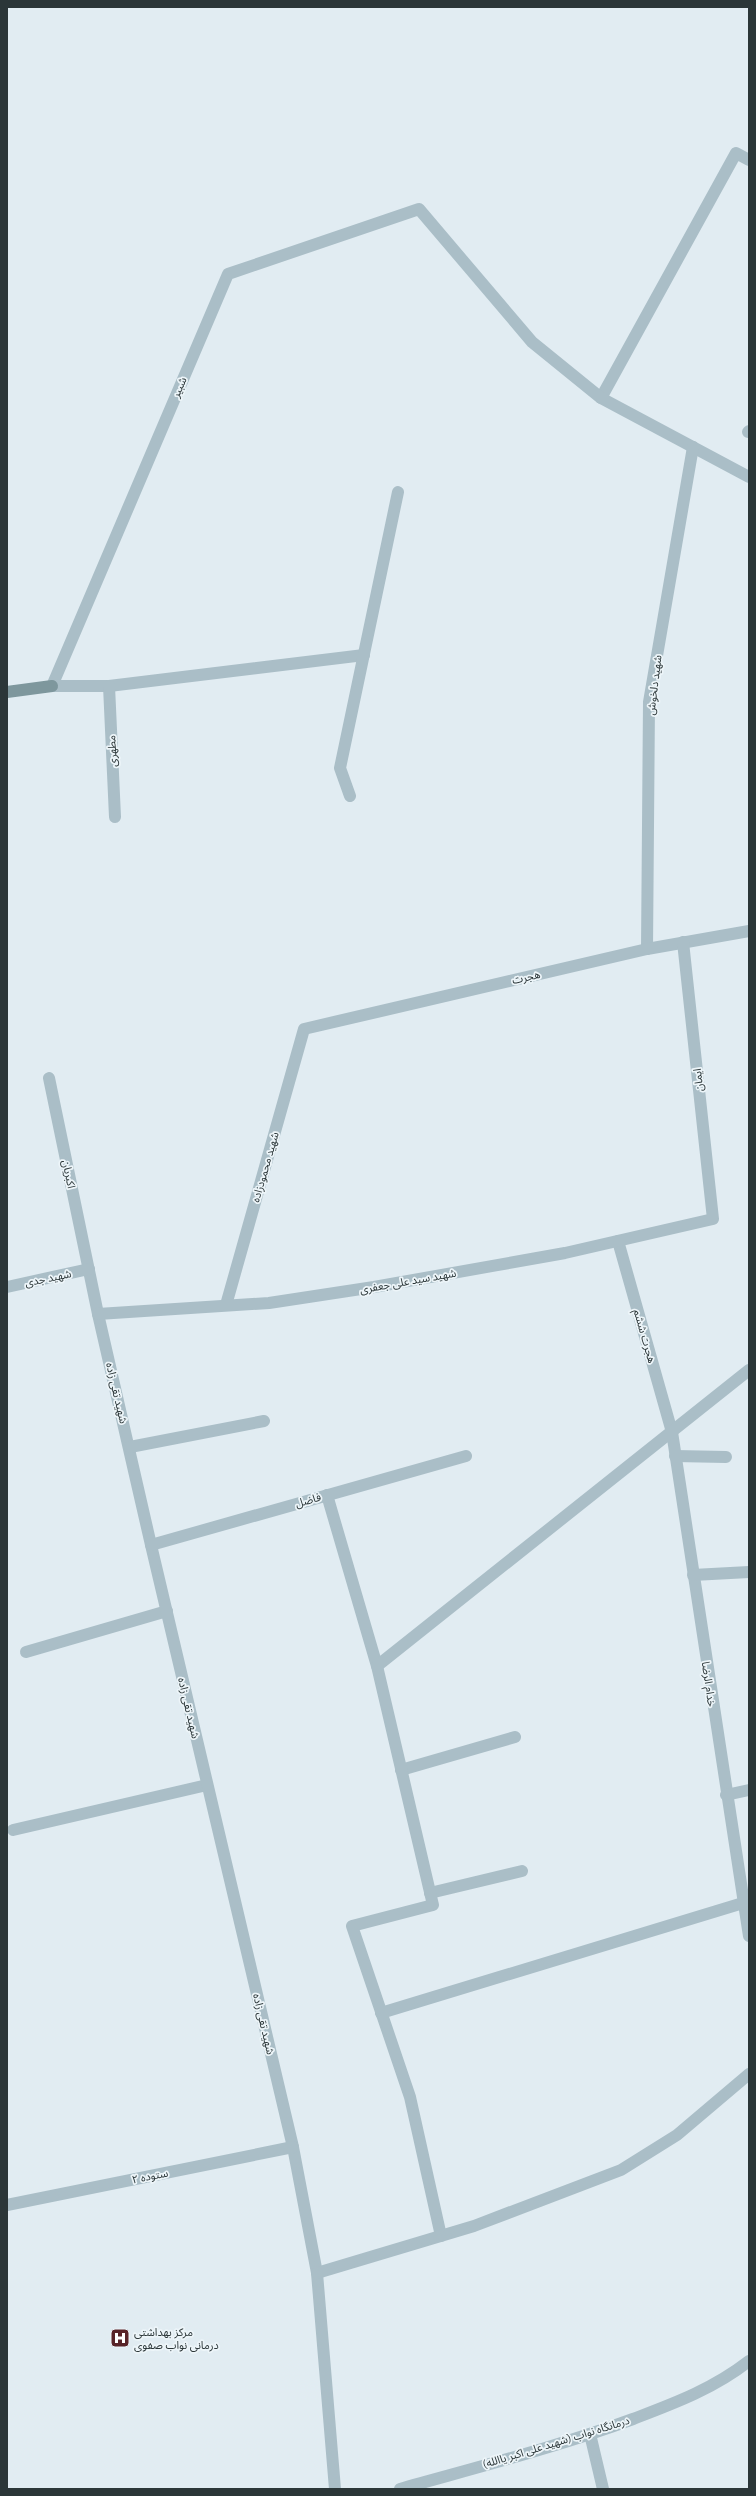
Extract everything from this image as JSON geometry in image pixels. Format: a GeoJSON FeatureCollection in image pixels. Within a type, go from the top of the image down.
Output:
{"type":"FeatureCollection","features":[{"type":"Feature","properties":{"kind":"street"},"geometry":{"type":"LineString","coordinates":[[749,160],[736,153],[601,398],[749,477]]}},
{"type":"Feature","properties":{"kind":"street","name":"شبیر"},"geometry":{"type":"LineString","coordinates":[[52,686],[228,274],[419,209],[532,342],[601,398]]}},
{"type":"Feature","properties":{"kind":"street","name":"شهید دلخوش"},"geometry":{"type":"LineString","coordinates":[[647,949],[649,702],[692,447]]}},
{"type":"Feature","properties":{"kind":"street"},"geometry":{"type":"LineString","coordinates":[[350,796],[340,768],[398,492]]}},
{"type":"Feature","properties":{"kind":"street"},"geometry":{"type":"LineString","coordinates":[[7,692],[52,686],[109,686],[364,655]]}},
{"type":"Feature","properties":{"kind":"street","name":"مطهری"},"geometry":{"type":"LineString","coordinates":[[109,686],[115,817]]}},
{"type":"Feature","properties":{"kind":"street","name":"هجرت"},"geometry":{"type":"LineString","coordinates":[[304,1029],[647,949],[749,931]]}},
{"type":"Feature","properties":{"kind":"street","name":"ایمان"},"geometry":{"type":"LineString","coordinates":[[683,942],[713,1218]]}},
{"type":"Feature","properties":{"kind":"street","name":"شهید محمودزاده"},"geometry":{"type":"LineString","coordinates":[[226,1304],[304,1029]]}},
{"type":"Feature","properties":{"kind":"street","name":"اکبریان"},"geometry":{"type":"LineString","coordinates":[[49,1078],[89,1269]]}},
{"type":"Feature","properties":{"kind":"street","name":"شهید سید علی جعفری"},"geometry":{"type":"LineString","coordinates":[[98,1314],[226,1304],[270,1303],[374,1287],[566,1253],[713,1218]]}},
{"type":"Feature","properties":{"kind":"street","name":"هجرت ششم"},"geometry":{"type":"LineString","coordinates":[[618,1241],[672,1432]]}},
{"type":"Feature","properties":{"kind":"street","name":"شهید جدی"},"geometry":{"type":"LineString","coordinates":[[7,1287],[89,1269]]}},
{"type":"Feature","properties":{"kind":"street","name":"شهید تقی زاده"},"geometry":{"type":"LineString","coordinates":[[89,1269],[151,1545],[293,2147],[316,2273],[334,2489]]}},
{"type":"Feature","properties":{"kind":"street"},"geometry":{"type":"LineString","coordinates":[[376,1666],[749,1370]]}},
{"type":"Feature","properties":{"kind":"street"},"geometry":{"type":"LineString","coordinates":[[130,1447],[264,1421]]}},
{"type":"Feature","properties":{"kind":"street","name":"خدام الرضا"},"geometry":{"type":"LineString","coordinates":[[672,1432],[726,1795],[749,1936]]}},
{"type":"Feature","properties":{"kind":"street","name":"فاضل"},"geometry":{"type":"LineString","coordinates":[[151,1545],[466,1456]]}},
{"type":"Feature","properties":{"kind":"street"},"geometry":{"type":"LineString","coordinates":[[675,1456],[726,1457]]}},
{"type":"Feature","properties":{"kind":"street"},"geometry":{"type":"LineString","coordinates":[[327,1495],[376,1666],[433,1905],[352,1926],[410,2097],[441,2236]]}},
{"type":"Feature","properties":{"kind":"street"},"geometry":{"type":"LineString","coordinates":[[693,1575],[749,1572]]}},
{"type":"Feature","properties":{"kind":"street"},"geometry":{"type":"LineString","coordinates":[[26,1652],[167,1611]]}},
{"type":"Feature","properties":{"kind":"street"},"geometry":{"type":"LineString","coordinates":[[401,1770],[515,1737]]}},
{"type":"Feature","properties":{"kind":"street"},"geometry":{"type":"LineString","coordinates":[[13,1830],[207,1785]]}},
{"type":"Feature","properties":{"kind":"street"},"geometry":{"type":"LineString","coordinates":[[726,1795],[749,1790]]}},
{"type":"Feature","properties":{"kind":"street"},"geometry":{"type":"LineString","coordinates":[[430,1893],[522,1871]]}},
{"type":"Feature","properties":{"kind":"street"},"geometry":{"type":"LineString","coordinates":[[381,2013],[743,1903]]}},
{"type":"Feature","properties":{"kind":"street"},"geometry":{"type":"LineString","coordinates":[[316,2273],[441,2236],[505,2215],[621,2170],[677,2135],[749,2074]]}},
{"type":"Feature","properties":{"kind":"street","name":"ستوده ۲"},"geometry":{"type":"LineString","coordinates":[[7,2205],[293,2147]]}},
{"type":"Feature","properties":{"kind":"street","name":"درمانگاه نواب (شهید علی اکبر یاالله)"},"geometry":{"type":"LineString","coordinates":[[400,2489],[590,2434],[694,2396],[729,2377],[749,2361]]}},
{"type":"Feature","properties":{"kind":"street"},"geometry":{"type":"LineString","coordinates":[[590,2434],[603,2489]]}},
{"type":"Feature","properties":{"kind":"place","name":"مرکز بهداشتی درمانی نواب صفوی"},"geometry":{"type":"Point","coordinates":[120,2338]}}]}
